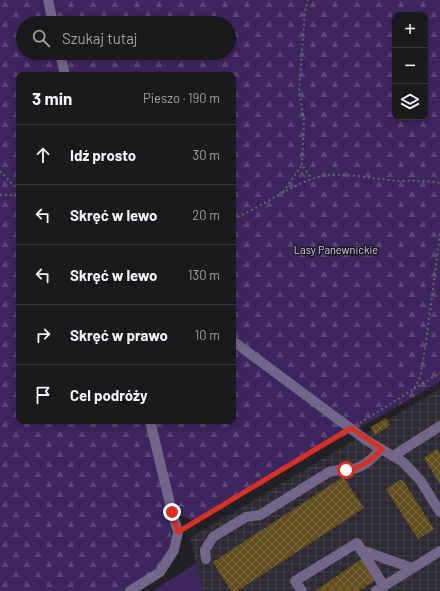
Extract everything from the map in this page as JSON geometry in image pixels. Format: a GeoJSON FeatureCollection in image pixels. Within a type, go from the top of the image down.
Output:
{"type":"FeatureCollection","features":[{"type":"Feature","properties":{"kind":"lane"},"geometry":{"type":"LineString","coordinates":[[48,0],[51,16]]}},
{"type":"Feature","properties":{"kind":"lane"},"geometry":{"type":"LineString","coordinates":[[62,60],[64,72]]}},
{"type":"Feature","properties":{"kind":"lane"},"geometry":{"type":"LineString","coordinates":[[236,343],[351,428],[413,471],[440,512]]}},
{"type":"Feature","properties":{"kind":"lane"},"geometry":{"type":"LineString","coordinates":[[130,591],[160,572],[174,550],[178,532],[151,424]]}},
{"type":"Feature","properties":{"kind":"lane"},"geometry":{"type":"LineString","coordinates":[[393,456],[440,426]]}},
{"type":"Feature","properties":{"kind":"lane"},"geometry":{"type":"LineString","coordinates":[[206,559],[205,550],[212,537],[246,517],[260,515],[329,472],[334,470],[354,469],[363,465],[372,460],[382,449]]}},
{"type":"Feature","properties":{"kind":"lane"},"geometry":{"type":"LineString","coordinates":[[302,591],[295,581],[357,543],[380,588],[440,551]]}},
{"type":"Feature","properties":{"kind":"lane"},"geometry":{"type":"LineString","coordinates":[[361,550],[412,568]]}},
{"type":"Feature","properties":{"kind":"path"},"geometry":{"type":"LineString","coordinates":[[282,193],[302,165],[304,120],[299,91],[305,11],[308,0]]}},
{"type":"Feature","properties":{"kind":"path"},"geometry":{"type":"LineString","coordinates":[[302,165],[312,179]]}},
{"type":"Feature","properties":{"kind":"path"},"geometry":{"type":"LineString","coordinates":[[0,171],[16,188]]}},
{"type":"Feature","properties":{"kind":"path"},"geometry":{"type":"LineString","coordinates":[[236,217],[312,179],[338,175],[398,181],[428,181],[440,184]]}},
{"type":"Feature","properties":{"kind":"path"},"geometry":{"type":"LineString","coordinates":[[0,195],[16,195]]}},
{"type":"Feature","properties":{"kind":"path"},"geometry":{"type":"LineString","coordinates":[[414,389],[420,377],[426,343],[440,233]]}},
{"type":"Feature","properties":{"kind":"path"},"geometry":{"type":"LineString","coordinates":[[178,532],[440,373]]}},
{"type":"Feature","properties":{"kind":"shaded area"},"geometry":{"type":"Polygon","coordinates":[[[440,389],[440,591],[203,591],[190,538],[440,389]]]}},
{"type":"Feature","properties":{"kind":"green space","name":"Lasy Panewnickie"},"geometry":{"type":"Polygon","coordinates":[[[0,0],[440,0],[440,382],[195,521],[172,512],[171,541],[166,556],[157,568],[125,591],[0,591],[0,0]]]}},
{"type":"Feature","properties":{"kind":"green space"},"geometry":{"type":"Polygon","coordinates":[[[197,563],[203,591],[152,591],[197,563]]]}},
{"type":"Feature","properties":{"kind":"building"},"geometry":{"type":"Polygon","coordinates":[[[386,418],[390,425],[375,435],[371,427],[386,418]]]}},
{"type":"Feature","properties":{"kind":"building"},"geometry":{"type":"Polygon","coordinates":[[[437,449],[440,453],[440,484],[424,458],[437,449]]]}},
{"type":"Feature","properties":{"kind":"building"},"geometry":{"type":"Polygon","coordinates":[[[343,477],[364,508],[237,591],[231,591],[213,562],[343,477]]]}},
{"type":"Feature","properties":{"kind":"building"},"geometry":{"type":"Polygon","coordinates":[[[402,479],[434,529],[418,539],[386,489],[402,479]]]}},
{"type":"Feature","properties":{"kind":"building"},"geometry":{"type":"Polygon","coordinates":[[[362,559],[375,580],[359,591],[315,591],[362,559]]]}},
{"type":"Feature","properties":{"kind":"route"},"geometry":{"type":"LineString","coordinates":[[172,512],[178,532],[351,428],[366,440],[382,449],[372,460],[354,469],[346,470]]}}]}
